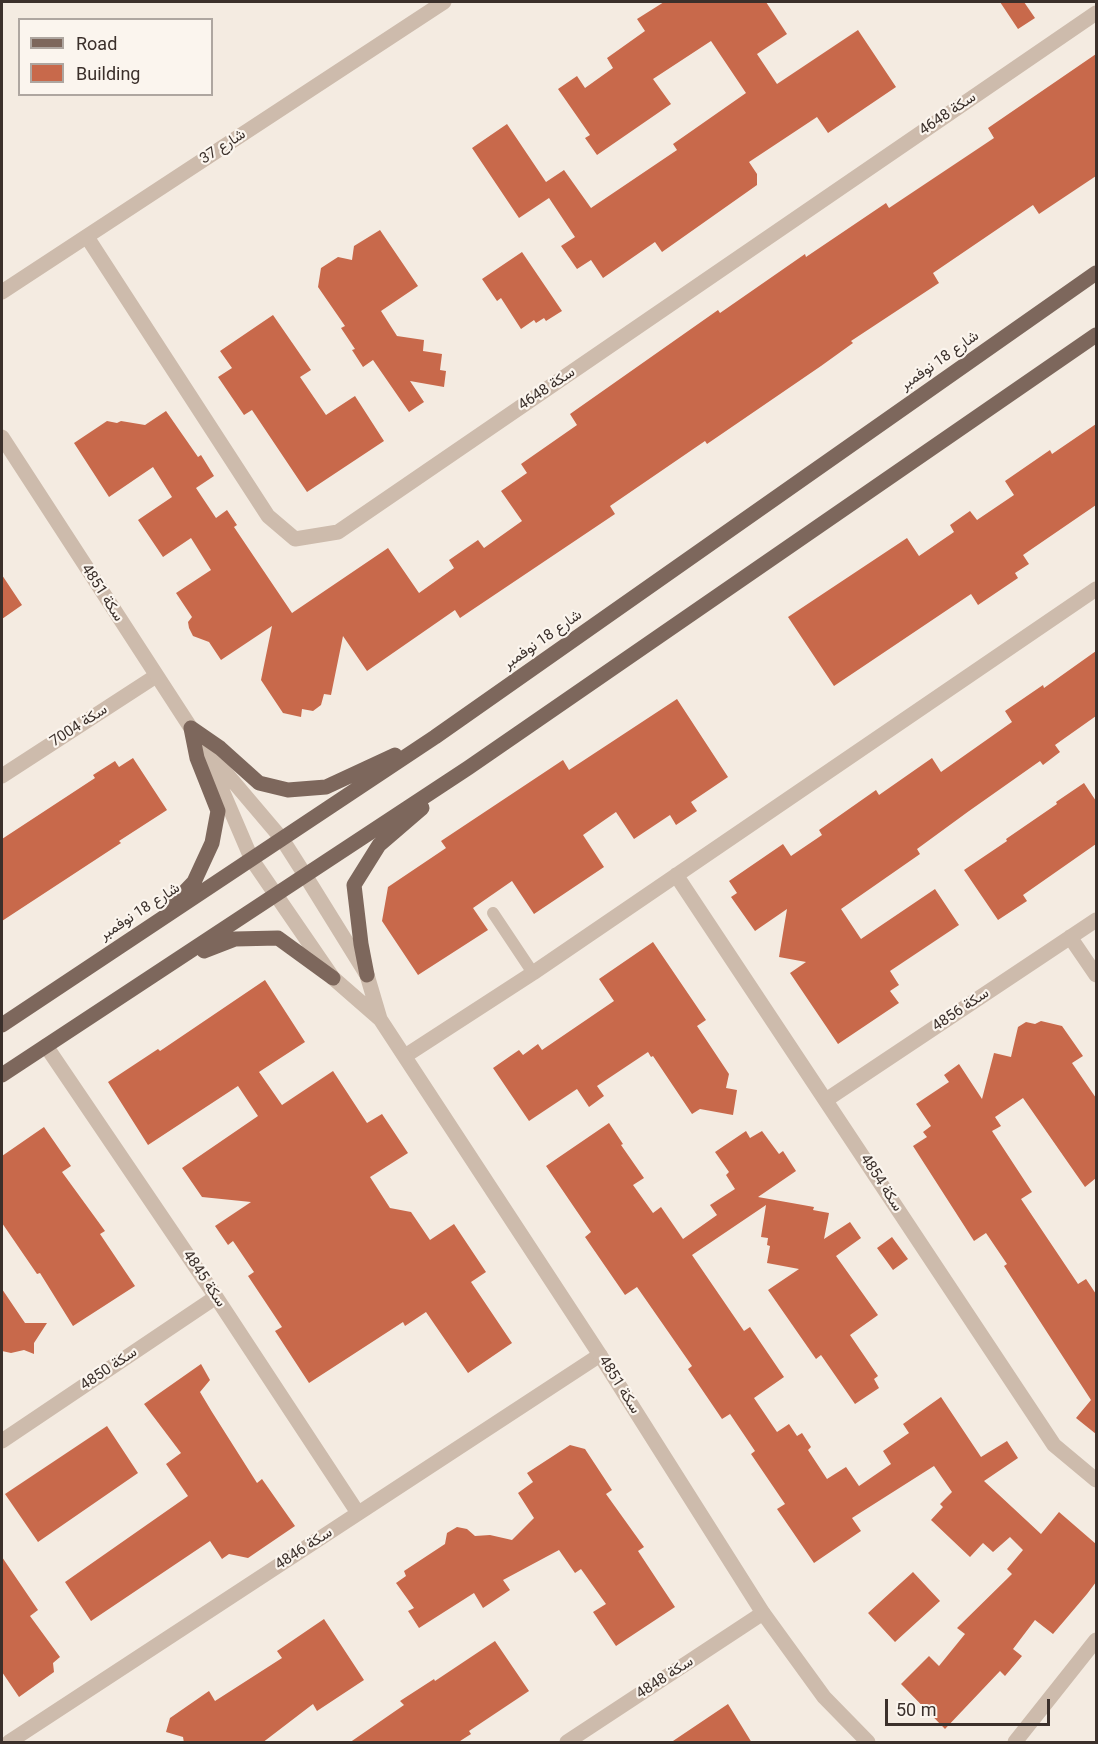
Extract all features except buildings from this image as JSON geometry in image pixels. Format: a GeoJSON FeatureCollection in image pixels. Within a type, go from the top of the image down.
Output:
{"type":"FeatureCollection","features":[{"type":"Feature","properties":{"kind":"main road","name":"شارع 18 نوفمبر"},"geometry":{"type":"LineString","coordinates":[[2,1025],[435,737],[1096,273]]}},
{"type":"Feature","properties":{"kind":"main road"},"geometry":{"type":"LineString","coordinates":[[2,1075],[468,768],[1096,335]]}},
{"type":"Feature","properties":{"kind":"main road"},"geometry":{"type":"LineString","coordinates":[[191,728],[220,748],[259,783],[288,790],[326,787],[435,737]]}},
{"type":"Feature","properties":{"kind":"main road"},"geometry":{"type":"LineString","coordinates":[[153,925],[194,882],[212,843],[218,811],[197,758],[191,728]]}},
{"type":"Feature","properties":{"kind":"main road"},"geometry":{"type":"LineString","coordinates":[[367,975],[354,885],[379,845],[468,768]]}},
{"type":"Feature","properties":{"kind":"main road"},"geometry":{"type":"LineString","coordinates":[[132,989],[215,946],[235,939],[261,937],[278,938],[333,978]]}},
{"type":"Feature","properties":{"kind":"street","name":"شارع 37"},"geometry":{"type":"LineString","coordinates":[[2,292],[444,2]]}},
{"type":"Feature","properties":{"kind":"street","name":"سكة 4648"},"geometry":{"type":"LineString","coordinates":[[87,237],[268,516],[295,538],[338,532],[1096,13]]}},
{"type":"Feature","properties":{"kind":"street","name":"سكة 4851"},"geometry":{"type":"LineString","coordinates":[[2,438],[204,748],[282,839],[367,975],[380,1019]]}},
{"type":"Feature","properties":{"kind":"street"},"geometry":{"type":"LineString","coordinates":[[405,1056],[533,973],[1096,589]]}},
{"type":"Feature","properties":{"kind":"street","name":"سكة 7004"},"geometry":{"type":"LineString","coordinates":[[2,776],[156,676]]}},
{"type":"Feature","properties":{"kind":"street","name":"سكة 4851"},"geometry":{"type":"LineString","coordinates":[[204,748],[252,860],[333,978],[380,1019],[600,1355],[763,1613],[824,1697],[868,1743]]}},
{"type":"Feature","properties":{"kind":"street","name":"سكة 4854"},"geometry":{"type":"LineString","coordinates":[[676,875],[1054,1445],[1096,1480]]}},
{"type":"Feature","properties":{"kind":"street","name":"سكة 4856"},"geometry":{"type":"LineString","coordinates":[[826,1100],[1096,920]]}},
{"type":"Feature","properties":{"kind":"street"},"geometry":{"type":"LineString","coordinates":[[1070,937],[1096,975]]}},
{"type":"Feature","properties":{"kind":"street","name":"سكة 4845"},"geometry":{"type":"LineString","coordinates":[[46,1046],[216,1297],[358,1514]]}},
{"type":"Feature","properties":{"kind":"street","name":"سكة 4850"},"geometry":{"type":"LineString","coordinates":[[2,1441],[216,1297]]}},
{"type":"Feature","properties":{"kind":"street","name":"سكة 4846"},"geometry":{"type":"LineString","coordinates":[[9,1743],[600,1355]]}},
{"type":"Feature","properties":{"kind":"street","name":"سكة 4848"},"geometry":{"type":"LineString","coordinates":[[567,1743],[763,1613]]}},
{"type":"Feature","properties":{"kind":"street"},"geometry":{"type":"LineString","coordinates":[[1015,1743],[1096,1640]]}},
{"type":"Feature","properties":{"kind":"lane"},"geometry":{"type":"LineString","coordinates":[[493,913],[533,973]]}}]}
